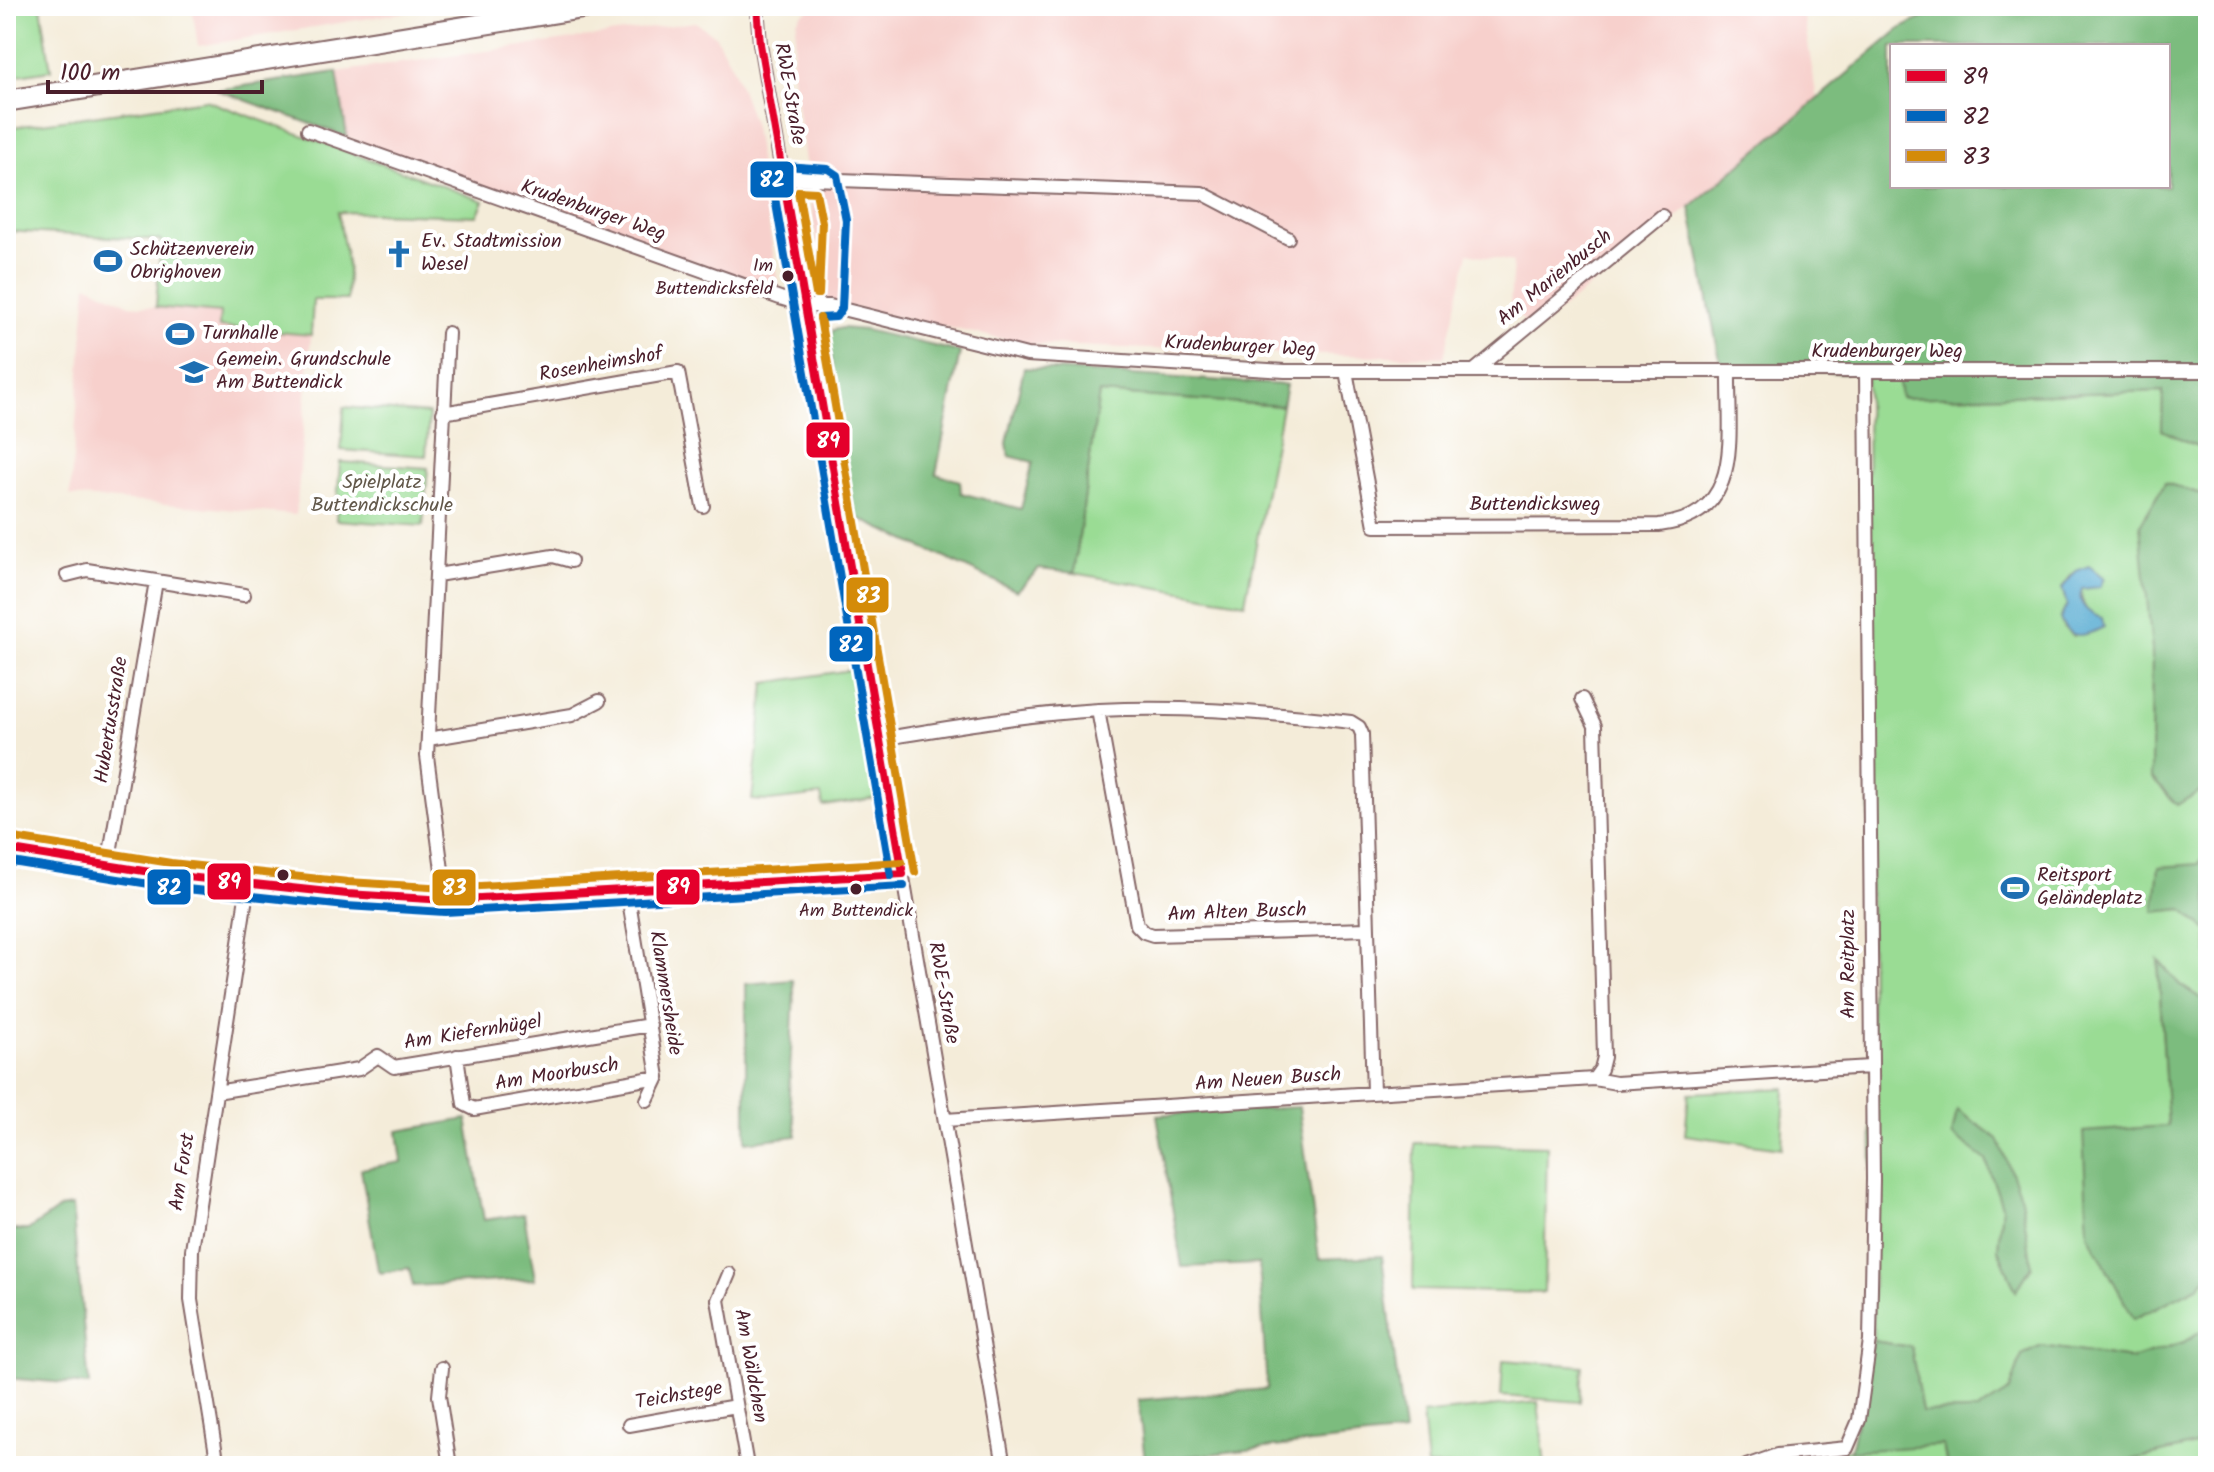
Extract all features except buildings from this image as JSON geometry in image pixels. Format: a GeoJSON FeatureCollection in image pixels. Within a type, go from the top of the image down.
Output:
{"type":"FeatureCollection","features":[{"type":"Feature","properties":{"kind":"main road"},"geometry":{"type":"LineString","coordinates":[[6,101],[595,6]]}},
{"type":"Feature","properties":{"kind":"street","name":"RWE-Straße"},"geometry":{"type":"LineString","coordinates":[[757,6],[760,44],[1004,1466]]}},
{"type":"Feature","properties":{"kind":"street","name":"Krudenburger Weg"},"geometry":{"type":"LineString","coordinates":[[308,130],[806,306],[830,306],[1027,355],[1285,371],[2208,371]]}},
{"type":"Feature","properties":{"kind":"street"},"geometry":{"type":"LineString","coordinates":[[784,178],[1202,193],[1288,238]]}},
{"type":"Feature","properties":{"kind":"street","name":"Am Marienbusch"},"geometry":{"type":"LineString","coordinates":[[1474,371],[1662,216]]}},
{"type":"Feature","properties":{"kind":"street"},"geometry":{"type":"LineString","coordinates":[[446,900],[428,773],[428,739],[448,333]]}},
{"type":"Feature","properties":{"kind":"street","name":"Buttendicksweg"},"geometry":{"type":"LineString","coordinates":[[1346,371],[1375,526],[1659,525],[1697,515],[1716,495],[1726,468],[1729,371]]}},
{"type":"Feature","properties":{"kind":"street","name":"Rosenheimshof"},"geometry":{"type":"LineString","coordinates":[[443,413],[678,372],[703,506]]}},
{"type":"Feature","properties":{"kind":"street","name":"Am Reitplatz"},"geometry":{"type":"LineString","coordinates":[[1746,1466],[1777,1455],[1847,1448],[1859,1420],[1870,1340],[1873,1179],[1866,373]]}},
{"type":"Feature","properties":{"kind":"street"},"geometry":{"type":"LineString","coordinates":[[437,575],[553,556],[571,561]]}},
{"type":"Feature","properties":{"kind":"street"},"geometry":{"type":"LineString","coordinates":[[67,575],[87,570],[244,595]]}},
{"type":"Feature","properties":{"kind":"street","name":"Hubertusstraße"},"geometry":{"type":"LineString","coordinates":[[108,865],[156,581]]}},
{"type":"Feature","properties":{"kind":"street"},"geometry":{"type":"LineString","coordinates":[[1582,699],[1595,726],[1604,1057],[1594,1079]]}},
{"type":"Feature","properties":{"kind":"street"},"geometry":{"type":"LineString","coordinates":[[428,739],[572,715],[599,701]]}},
{"type":"Feature","properties":{"kind":"street"},"geometry":{"type":"LineString","coordinates":[[880,739],[999,720],[1098,710],[1194,708],[1271,712],[1351,722],[1359,727],[1362,734],[1373,1092]]}},
{"type":"Feature","properties":{"kind":"street","name":"Am Alten Busch"},"geometry":{"type":"LineString","coordinates":[[1098,710],[1137,925],[1144,932],[1153,935],[1368,929]]}},
{"type":"Feature","properties":{"kind":"street"},"geometry":{"type":"LineString","coordinates":[[6,849],[248,884],[446,900],[903,874]]}},
{"type":"Feature","properties":{"kind":"street","name":"Am Forst"},"geometry":{"type":"LineString","coordinates":[[218,1466],[191,1300],[190,1275],[248,884]]}},
{"type":"Feature","properties":{"kind":"street","name":"Klammersheide"},"geometry":{"type":"LineString","coordinates":[[627,889],[658,1077],[647,1100]]}},
{"type":"Feature","properties":{"kind":"street","name":"Am Kiefernhügel"},"geometry":{"type":"LineString","coordinates":[[216,1092],[359,1069],[378,1056],[394,1067],[650,1025]]}},
{"type":"Feature","properties":{"kind":"street","name":"Am Moorbusch"},"geometry":{"type":"LineString","coordinates":[[457,1056],[464,1104],[474,1109],[658,1077]]}},
{"type":"Feature","properties":{"kind":"street","name":"Am Neuen Busch"},"geometry":{"type":"LineString","coordinates":[[945,1120],[1594,1079],[1616,1083],[1870,1067]]}},
{"type":"Feature","properties":{"kind":"street","name":"Am Wäldchen"},"geometry":{"type":"LineString","coordinates":[[729,1274],[718,1300],[747,1466]]}},
{"type":"Feature","properties":{"kind":"street"},"geometry":{"type":"LineString","coordinates":[[442,1368],[439,1396],[450,1466]]}},
{"type":"Feature","properties":{"kind":"street","name":"Teichstege"},"geometry":{"type":"LineString","coordinates":[[629,1425],[736,1406]]}},
{"type":"Feature","properties":{"kind":"shaded area"},"geometry":{"type":"Polygon","coordinates":[[[192,6],[443,6],[198,46],[192,6]]]}},
{"type":"Feature","properties":{"kind":"shaded area"},"geometry":{"type":"Polygon","coordinates":[[[815,6],[1802,6],[1817,100],[1690,207],[1534,331],[1510,307],[1513,262],[1468,253],[1444,357],[1027,344],[834,304],[824,296],[792,68],[797,21],[815,6]]]}},
{"type":"Feature","properties":{"kind":"shaded area"},"geometry":{"type":"Polygon","coordinates":[[[695,22],[715,35],[734,70],[754,127],[779,292],[347,137],[337,72],[695,22]]]}},
{"type":"Feature","properties":{"kind":"shaded area","name":"Gemein. Grundschule Am Buttendick"},"geometry":{"type":"Polygon","coordinates":[[[87,284],[130,305],[220,313],[219,327],[311,335],[296,515],[70,496],[87,284]]]}},
{"type":"Feature","properties":{"kind":"green space"},"geometry":{"type":"Polygon","coordinates":[[[6,6],[41,6],[51,70],[6,77],[6,6]]]}},
{"type":"Feature","properties":{"kind":"green space"},"geometry":{"type":"Polygon","coordinates":[[[1945,6],[2208,6],[2208,451],[2162,430],[2163,391],[1901,398],[1898,376],[1721,366],[1690,207],[1900,29],[1945,6]]]}},
{"type":"Feature","properties":{"kind":"green space"},"geometry":{"type":"Polygon","coordinates":[[[337,72],[347,137],[217,90],[337,72]]]}},
{"type":"Feature","properties":{"kind":"green space"},"geometry":{"type":"Polygon","coordinates":[[[205,100],[484,201],[477,216],[338,212],[348,269],[347,300],[313,300],[311,335],[219,327],[220,313],[156,307],[161,240],[6,231],[6,128],[205,100]]]}},
{"type":"Feature","properties":{"kind":"green space"},"geometry":{"type":"Polygon","coordinates":[[[833,330],[865,330],[960,352],[936,474],[960,481],[961,493],[1021,509],[1033,462],[1009,456],[1007,443],[1024,368],[1286,385],[1282,406],[1099,393],[1074,573],[1039,569],[1017,591],[853,516],[829,339],[833,330]]]}},
{"type":"Feature","properties":{"kind":"green space","name":"Reitsport Geländeplatz"},"geometry":{"type":"Polygon","coordinates":[[[1867,375],[1898,376],[1901,398],[2163,391],[2162,430],[2208,451],[2208,496],[2165,483],[2152,650],[2151,777],[2177,805],[2208,786],[2208,845],[2200,864],[2154,912],[2183,909],[2208,931],[2208,1003],[2180,985],[2158,961],[2168,1126],[2083,1133],[2134,1318],[2199,1286],[2208,1274],[2208,1326],[2184,1342],[2131,1359],[2042,1346],[2022,1355],[2010,1390],[1978,1411],[1922,1412],[1911,1347],[1873,1341],[1867,375]],[[2080,571],[2072,574],[2062,588],[2067,605],[2060,619],[2064,628],[2074,636],[2090,614],[2082,599],[2080,571]],[[1986,1160],[2002,1206],[1998,1249],[2016,1290],[2032,1266],[1986,1160]]]}},
{"type":"Feature","properties":{"kind":"green space"},"geometry":{"type":"Polygon","coordinates":[[[1099,393],[1282,406],[1245,603],[1074,573],[1099,393]]]}},
{"type":"Feature","properties":{"kind":"green space"},"geometry":{"type":"Polygon","coordinates":[[[344,407],[429,414],[426,456],[341,450],[344,407]]]}},
{"type":"Feature","properties":{"kind":"green space","name":"Spielplatz Buttendickschule"},"geometry":{"type":"Polygon","coordinates":[[[340,462],[428,468],[423,526],[336,520],[340,462]]]}},
{"type":"Feature","properties":{"kind":"green space"},"geometry":{"type":"Polygon","coordinates":[[[2165,483],[2208,496],[2208,786],[2177,805],[2151,777],[2152,650],[2140,525],[2165,483]]]}},
{"type":"Feature","properties":{"kind":"green space"},"geometry":{"type":"Polygon","coordinates":[[[857,669],[878,798],[823,806],[821,795],[752,800],[765,683],[857,669]]]}},
{"type":"Feature","properties":{"kind":"green space"},"geometry":{"type":"Polygon","coordinates":[[[2208,845],[2208,931],[2183,909],[2154,912],[2159,867],[2199,864],[2208,845]]]}},
{"type":"Feature","properties":{"kind":"green space"},"geometry":{"type":"Polygon","coordinates":[[[2158,960],[2180,985],[2208,1003],[2208,1274],[2199,1286],[2134,1319],[2088,1234],[2083,1132],[2168,1126],[2158,960]]]}},
{"type":"Feature","properties":{"kind":"green space"},"geometry":{"type":"Polygon","coordinates":[[[793,980],[789,1093],[797,1136],[746,1142],[746,984],[793,980]]]}},
{"type":"Feature","properties":{"kind":"green space"},"geometry":{"type":"Polygon","coordinates":[[[1785,1088],[1782,1148],[1685,1135],[1689,1093],[1785,1088]]]}},
{"type":"Feature","properties":{"kind":"green space"},"geometry":{"type":"Polygon","coordinates":[[[1299,1107],[1319,1259],[1382,1256],[1404,1433],[1145,1461],[1138,1400],[1267,1389],[1259,1264],[1182,1267],[1157,1115],[1299,1107]]]}},
{"type":"Feature","properties":{"kind":"green space"},"geometry":{"type":"Polygon","coordinates":[[[1957,1110],[1998,1139],[2021,1198],[2032,1266],[2016,1291],[1998,1249],[2002,1206],[1986,1160],[1952,1135],[1957,1110]]]}},
{"type":"Feature","properties":{"kind":"green space"},"geometry":{"type":"Polygon","coordinates":[[[467,1119],[484,1220],[524,1214],[535,1279],[413,1286],[409,1268],[381,1273],[361,1169],[402,1162],[398,1131],[467,1119]]]}},
{"type":"Feature","properties":{"kind":"green space"},"geometry":{"type":"Polygon","coordinates":[[[1415,1143],[1547,1146],[1544,1293],[1413,1290],[1415,1143]]]}},
{"type":"Feature","properties":{"kind":"green space"},"geometry":{"type":"Polygon","coordinates":[[[72,1206],[89,1385],[6,1378],[6,1230],[28,1230],[60,1208],[72,1206]]]}},
{"type":"Feature","properties":{"kind":"green space"},"geometry":{"type":"Polygon","coordinates":[[[2208,1326],[2208,1442],[2106,1466],[1947,1466],[1943,1445],[1850,1451],[1873,1341],[1911,1347],[1922,1412],[1977,1411],[2010,1390],[2022,1355],[2042,1346],[2131,1359],[2184,1342],[2208,1326]]]}},
{"type":"Feature","properties":{"kind":"green space"},"geometry":{"type":"Polygon","coordinates":[[[1503,1360],[1583,1366],[1580,1402],[1501,1396],[1503,1360]]]}},
{"type":"Feature","properties":{"kind":"green space"},"geometry":{"type":"Polygon","coordinates":[[[1538,1402],[1545,1466],[1427,1466],[1422,1414],[1538,1402]]]}},
{"type":"Feature","properties":{"kind":"green space"},"geometry":{"type":"Polygon","coordinates":[[[2208,1442],[2208,1466],[2106,1466],[2208,1442]]]}},
{"type":"Feature","properties":{"kind":"green space"},"geometry":{"type":"Polygon","coordinates":[[[1943,1445],[1947,1466],[1758,1466],[1826,1452],[1943,1445]]]}},
{"type":"Feature","properties":{"kind":"water"},"geometry":{"type":"Polygon","coordinates":[[[2089,566],[2104,578],[2100,587],[2082,589],[2082,604],[2102,618],[2104,627],[2091,633],[2073,634],[2060,619],[2067,605],[2062,588],[2076,571],[2089,566]]]}},
{"type":"Feature","properties":{"kind":"transit line","name":"89"},"geometry":{"type":"LineString","coordinates":[[757,6],[760,44],[903,874]]}},
{"type":"Feature","properties":{"kind":"transit line","name":"82"},"geometry":{"type":"LineString","coordinates":[[820,318],[836,317],[842,308],[846,220],[837,175],[828,169],[785,166],[774,171],[772,180],[891,876]]}},
{"type":"Feature","properties":{"kind":"transit line","name":"83"},"geometry":{"type":"LineString","coordinates":[[798,191],[816,192],[822,222],[819,294],[816,294],[798,191]]}},
{"type":"Feature","properties":{"kind":"transit line","name":"83"},"geometry":{"type":"LineString","coordinates":[[820,318],[915,872]]}},
{"type":"Feature","properties":{"kind":"transit line","name":"83"},"geometry":{"type":"LineString","coordinates":[[8,837],[171,863],[348,882],[446,888],[902,862]]}},
{"type":"Feature","properties":{"kind":"transit line","name":"89"},"geometry":{"type":"LineString","coordinates":[[6,849],[169,875],[347,894],[446,900],[903,874]]}},
{"type":"Feature","properties":{"kind":"transit line","name":"82"},"geometry":{"type":"LineString","coordinates":[[6,861],[168,887],[346,906],[445,912],[904,886]]}},
{"type":"Feature","properties":{"kind":"place","name":"Ev. Stadtmission Wesel"},"geometry":{"type":"Point","coordinates":[399,254]}},
{"type":"Feature","properties":{"kind":"place","name":"Schützenverein Obrighoven"},"geometry":{"type":"Point","coordinates":[108,261]}},
{"type":"Feature","properties":{"kind":"place","name":"Im Buttendicksfeld"},"geometry":{"type":"Point","coordinates":[788,276]}},
{"type":"Feature","properties":{"kind":"place","name":"Turnhalle"},"geometry":{"type":"Point","coordinates":[180,334]}},
{"type":"Feature","properties":{"kind":"place","name":"Gemein. Grundschule Am Buttendick"},"geometry":{"type":"Point","coordinates":[194,372]}},
{"type":"Feature","properties":{"kind":"place","name":"Reitsport Geländeplatz"},"geometry":{"type":"Point","coordinates":[2015,888]}},
{"type":"Feature","properties":{"kind":"place","name":"Am Buttendick"},"geometry":{"type":"Point","coordinates":[856,889]}}]}
